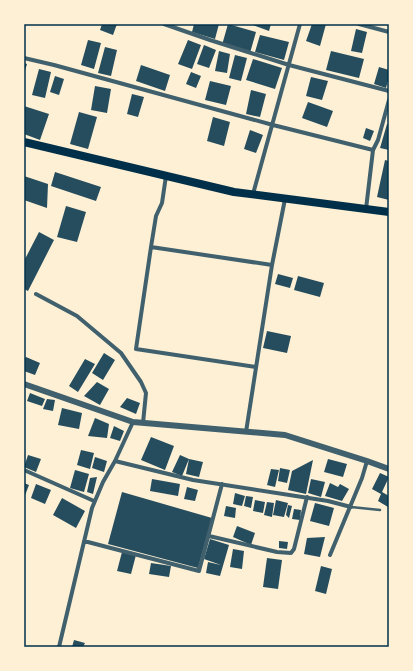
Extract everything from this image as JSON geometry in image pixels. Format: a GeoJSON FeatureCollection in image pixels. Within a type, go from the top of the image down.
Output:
{"type":"FeatureCollection","features":[{"type":"Feature","properties":{"kind":"highway"},"geometry":{"type":"LineString","coordinates":[[24,142],[234,192],[389,212]]}},
{"type":"Feature","properties":{"kind":"street"},"geometry":{"type":"LineString","coordinates":[[164,24],[289,65],[389,91]]}},
{"type":"Feature","properties":{"kind":"street"},"geometry":{"type":"LineString","coordinates":[[253,194],[257,174],[300,24]]}},
{"type":"Feature","properties":{"kind":"street"},"geometry":{"type":"LineString","coordinates":[[359,24],[389,32]]}},
{"type":"Feature","properties":{"kind":"street"},"geometry":{"type":"LineString","coordinates":[[24,58],[272,125],[373,150]]}},
{"type":"Feature","properties":{"kind":"street"},"geometry":{"type":"LineString","coordinates":[[366,209],[373,150],[378,140],[389,100]]}},
{"type":"Feature","properties":{"kind":"street"},"geometry":{"type":"LineString","coordinates":[[166,176],[162,203],[156,216],[136,349],[256,367]]}},
{"type":"Feature","properties":{"kind":"street"},"geometry":{"type":"LineString","coordinates":[[246,432],[272,265],[286,198]]}},
{"type":"Feature","properties":{"kind":"street"},"geometry":{"type":"LineString","coordinates":[[151,247],[272,265]]}},
{"type":"Feature","properties":{"kind":"street"},"geometry":{"type":"LineString","coordinates":[[36,294],[77,316],[121,353],[141,382],[146,393],[143,423]]}},
{"type":"Feature","properties":{"kind":"street"},"geometry":{"type":"LineString","coordinates":[[24,384],[133,422],[285,435],[389,469]]}},
{"type":"Feature","properties":{"kind":"street"},"geometry":{"type":"LineString","coordinates":[[59,647],[94,501],[102,482],[115,461],[133,422]]}},
{"type":"Feature","properties":{"kind":"street"},"geometry":{"type":"LineString","coordinates":[[115,461],[193,480],[307,497],[351,506]]}},
{"type":"Feature","properties":{"kind":"street"},"geometry":{"type":"LineString","coordinates":[[330,555],[351,506],[367,461]]}},
{"type":"Feature","properties":{"kind":"street"},"geometry":{"type":"LineString","coordinates":[[24,470],[94,501]]}},
{"type":"Feature","properties":{"kind":"street"},"geometry":{"type":"LineString","coordinates":[[84,541],[199,571],[222,484]]}},
{"type":"Feature","properties":{"kind":"street"},"geometry":{"type":"LineString","coordinates":[[209,536],[286,554],[291,553],[294,549],[307,497]]}},
{"type":"Feature","properties":{"kind":"lane"},"geometry":{"type":"LineString","coordinates":[[351,506],[380,510]]}},
{"type":"Feature","properties":{"kind":"building"},"geometry":{"type":"Polygon","coordinates":[[[102,24],[117,24],[113,35],[100,30],[102,24]]]}},
{"type":"Feature","properties":{"kind":"building"},"geometry":{"type":"Polygon","coordinates":[[[194,24],[219,24],[215,39],[192,32],[194,24]]]}},
{"type":"Feature","properties":{"kind":"building"},"geometry":{"type":"Polygon","coordinates":[[[228,24],[256,32],[250,53],[222,45],[228,24]]]}},
{"type":"Feature","properties":{"kind":"building"},"geometry":{"type":"Polygon","coordinates":[[[250,24],[271,24],[269,31],[250,24]]]}},
{"type":"Feature","properties":{"kind":"building"},"geometry":{"type":"Polygon","coordinates":[[[312,24],[326,24],[320,46],[306,41],[312,24]]]}},
{"type":"Feature","properties":{"kind":"building"},"geometry":{"type":"Polygon","coordinates":[[[356,29],[367,32],[362,53],[351,51],[356,29]]]}},
{"type":"Feature","properties":{"kind":"building"},"geometry":{"type":"Polygon","coordinates":[[[260,35],[289,42],[284,60],[255,52],[260,35]]]}},
{"type":"Feature","properties":{"kind":"building"},"geometry":{"type":"Polygon","coordinates":[[[88,40],[101,43],[94,69],[81,65],[88,40]]]}},
{"type":"Feature","properties":{"kind":"building"},"geometry":{"type":"Polygon","coordinates":[[[188,40],[201,45],[192,69],[178,64],[188,40]]]}},
{"type":"Feature","properties":{"kind":"building"},"geometry":{"type":"Polygon","coordinates":[[[204,45],[216,50],[209,68],[197,64],[204,45]]]}},
{"type":"Feature","properties":{"kind":"building"},"geometry":{"type":"Polygon","coordinates":[[[105,47],[117,50],[111,76],[98,73],[105,47]]]}},
{"type":"Feature","properties":{"kind":"building"},"geometry":{"type":"Polygon","coordinates":[[[219,51],[230,54],[227,73],[215,71],[219,51]]]}},
{"type":"Feature","properties":{"kind":"building"},"geometry":{"type":"Polygon","coordinates":[[[331,51],[364,59],[359,78],[326,70],[331,51]]]}},
{"type":"Feature","properties":{"kind":"building"},"geometry":{"type":"Polygon","coordinates":[[[235,55],[247,58],[241,81],[229,78],[235,55]]]}},
{"type":"Feature","properties":{"kind":"building"},"geometry":{"type":"Polygon","coordinates":[[[253,59],[282,68],[275,89],[246,80],[253,59]]]}},
{"type":"Feature","properties":{"kind":"building"},"geometry":{"type":"Polygon","coordinates":[[[24,63],[27,64],[24,74],[24,63]]]}},
{"type":"Feature","properties":{"kind":"building"},"geometry":{"type":"Polygon","coordinates":[[[141,65],[170,75],[165,91],[136,81],[141,65]]]}},
{"type":"Feature","properties":{"kind":"building"},"geometry":{"type":"Polygon","coordinates":[[[379,67],[389,70],[386,88],[374,84],[379,67]]]}},
{"type":"Feature","properties":{"kind":"building"},"geometry":{"type":"Polygon","coordinates":[[[39,69],[51,72],[45,98],[32,95],[39,69]]]}},
{"type":"Feature","properties":{"kind":"building"},"geometry":{"type":"Polygon","coordinates":[[[191,72],[201,76],[196,88],[186,84],[191,72]]]}},
{"type":"Feature","properties":{"kind":"building"},"geometry":{"type":"Polygon","coordinates":[[[55,76],[64,79],[59,95],[50,92],[55,76]]]}},
{"type":"Feature","properties":{"kind":"building"},"geometry":{"type":"Polygon","coordinates":[[[311,77],[328,81],[322,100],[306,96],[311,77]]]}},
{"type":"Feature","properties":{"kind":"building"},"geometry":{"type":"Polygon","coordinates":[[[210,81],[231,86],[226,105],[205,100],[210,81]]]}},
{"type":"Feature","properties":{"kind":"building"},"geometry":{"type":"Polygon","coordinates":[[[95,86],[111,89],[107,113],[91,110],[95,86]]]}},
{"type":"Feature","properties":{"kind":"building"},"geometry":{"type":"Polygon","coordinates":[[[251,90],[266,94],[260,117],[246,114],[251,90]]]}},
{"type":"Feature","properties":{"kind":"building"},"geometry":{"type":"Polygon","coordinates":[[[132,94],[144,97],[138,117],[127,114],[132,94]]]}},
{"type":"Feature","properties":{"kind":"building"},"geometry":{"type":"Polygon","coordinates":[[[308,102],[333,111],[327,127],[302,118],[308,102]]]}},
{"type":"Feature","properties":{"kind":"building"},"geometry":{"type":"Polygon","coordinates":[[[24,106],[49,114],[40,140],[24,134],[24,106]]]}},
{"type":"Feature","properties":{"kind":"building"},"geometry":{"type":"Polygon","coordinates":[[[79,112],[97,117],[88,149],[70,144],[79,112]]]}},
{"type":"Feature","properties":{"kind":"building"},"geometry":{"type":"Polygon","coordinates":[[[213,117],[230,122],[224,146],[207,141],[213,117]]]}},
{"type":"Feature","properties":{"kind":"building"},"geometry":{"type":"Polygon","coordinates":[[[387,124],[389,125],[389,150],[380,148],[387,124]]]}},
{"type":"Feature","properties":{"kind":"building"},"geometry":{"type":"Polygon","coordinates":[[[366,128],[374,131],[370,141],[363,138],[366,128]]]}},
{"type":"Feature","properties":{"kind":"building"},"geometry":{"type":"Polygon","coordinates":[[[250,130],[263,135],[256,153],[244,149],[250,130]]]}},
{"type":"Feature","properties":{"kind":"building"},"geometry":{"type":"Polygon","coordinates":[[[385,160],[389,161],[389,200],[377,197],[385,160]]]}},
{"type":"Feature","properties":{"kind":"building"},"geometry":{"type":"Polygon","coordinates":[[[55,172],[101,187],[96,201],[51,186],[55,172]]]}},
{"type":"Feature","properties":{"kind":"building"},"geometry":{"type":"Polygon","coordinates":[[[24,176],[48,184],[47,208],[24,200],[24,176]]]}},
{"type":"Feature","properties":{"kind":"building"},"geometry":{"type":"Polygon","coordinates":[[[66,206],[86,212],[77,242],[57,237],[66,206]]]}},
{"type":"Feature","properties":{"kind":"building"},"geometry":{"type":"Polygon","coordinates":[[[39,232],[54,240],[28,291],[24,289],[24,261],[39,232]]]}},
{"type":"Feature","properties":{"kind":"building"},"geometry":{"type":"Polygon","coordinates":[[[278,274],[293,278],[290,288],[275,284],[278,274]]]}},
{"type":"Feature","properties":{"kind":"building"},"geometry":{"type":"Polygon","coordinates":[[[298,276],[324,283],[320,297],[294,290],[298,276]]]}},
{"type":"Feature","properties":{"kind":"building"},"geometry":{"type":"Polygon","coordinates":[[[267,331],[291,336],[287,353],[263,348],[267,331]]]}},
{"type":"Feature","properties":{"kind":"building"},"geometry":{"type":"Polygon","coordinates":[[[104,353],[115,360],[103,380],[92,373],[104,353]]]}},
{"type":"Feature","properties":{"kind":"building"},"geometry":{"type":"Polygon","coordinates":[[[26,357],[40,363],[35,375],[24,371],[24,360],[26,357]]]}},
{"type":"Feature","properties":{"kind":"building"},"geometry":{"type":"Polygon","coordinates":[[[85,359],[95,364],[78,392],[69,386],[85,359]]]}},
{"type":"Feature","properties":{"kind":"building"},"geometry":{"type":"Polygon","coordinates":[[[97,382],[109,389],[100,405],[84,396],[97,382]]]}},
{"type":"Feature","properties":{"kind":"building"},"geometry":{"type":"Polygon","coordinates":[[[30,393],[45,399],[42,406],[27,401],[30,393]]]}},
{"type":"Feature","properties":{"kind":"building"},"geometry":{"type":"Polygon","coordinates":[[[127,398],[140,403],[136,414],[120,407],[127,398]]]}},
{"type":"Feature","properties":{"kind":"building"},"geometry":{"type":"Polygon","coordinates":[[[47,399],[55,400],[53,411],[43,409],[47,399]]]}},
{"type":"Feature","properties":{"kind":"building"},"geometry":{"type":"Polygon","coordinates":[[[62,408],[82,413],[79,429],[58,425],[62,408]]]}},
{"type":"Feature","properties":{"kind":"building"},"geometry":{"type":"Polygon","coordinates":[[[95,418],[109,424],[107,438],[88,436],[95,418]]]}},
{"type":"Feature","properties":{"kind":"building"},"geometry":{"type":"Polygon","coordinates":[[[114,426],[124,431],[120,441],[110,438],[114,426]]]}},
{"type":"Feature","properties":{"kind":"building"},"geometry":{"type":"Polygon","coordinates":[[[151,437],[174,446],[165,470],[141,460],[151,437]]]}},
{"type":"Feature","properties":{"kind":"building"},"geometry":{"type":"Polygon","coordinates":[[[81,450],[94,453],[90,469],[77,465],[81,450]]]}},
{"type":"Feature","properties":{"kind":"building"},"geometry":{"type":"Polygon","coordinates":[[[28,455],[41,459],[36,472],[24,467],[28,455]]]}},
{"type":"Feature","properties":{"kind":"building"},"geometry":{"type":"Polygon","coordinates":[[[180,455],[189,459],[182,476],[172,472],[180,455]]]}},
{"type":"Feature","properties":{"kind":"building"},"geometry":{"type":"Polygon","coordinates":[[[95,457],[107,461],[104,472],[92,468],[95,457]]]}},
{"type":"Feature","properties":{"kind":"building"},"geometry":{"type":"Polygon","coordinates":[[[189,459],[203,462],[199,477],[186,474],[189,459]]]}},
{"type":"Feature","properties":{"kind":"building"},"geometry":{"type":"Polygon","coordinates":[[[328,459],[347,464],[343,477],[324,472],[328,459]]]}},
{"type":"Feature","properties":{"kind":"building"},"geometry":{"type":"Polygon","coordinates":[[[313,460],[306,494],[288,490],[292,471],[313,460]]]}},
{"type":"Feature","properties":{"kind":"building"},"geometry":{"type":"Polygon","coordinates":[[[280,468],[290,470],[287,483],[278,481],[280,468]]]}},
{"type":"Feature","properties":{"kind":"building"},"geometry":{"type":"Polygon","coordinates":[[[271,469],[279,470],[275,487],[267,485],[271,469]]]}},
{"type":"Feature","properties":{"kind":"building"},"geometry":{"type":"Polygon","coordinates":[[[75,470],[89,474],[84,492],[70,488],[75,470]]]}},
{"type":"Feature","properties":{"kind":"building"},"geometry":{"type":"Polygon","coordinates":[[[380,473],[389,477],[382,492],[389,496],[388,507],[378,501],[381,494],[372,489],[380,473]]]}},
{"type":"Feature","properties":{"kind":"building"},"geometry":{"type":"Polygon","coordinates":[[[97,477],[93,494],[87,492],[90,478],[97,477]]]}},
{"type":"Feature","properties":{"kind":"building"},"geometry":{"type":"Polygon","coordinates":[[[152,479],[180,484],[178,496],[150,491],[152,479]]]}},
{"type":"Feature","properties":{"kind":"building"},"geometry":{"type":"Polygon","coordinates":[[[311,479],[325,482],[321,497],[308,493],[311,479]]]}},
{"type":"Feature","properties":{"kind":"building"},"geometry":{"type":"Polygon","coordinates":[[[24,483],[29,485],[24,498],[24,483]]]}},
{"type":"Feature","properties":{"kind":"building"},"geometry":{"type":"Polygon","coordinates":[[[330,483],[338,487],[340,484],[349,489],[342,501],[325,496],[330,483]]]}},
{"type":"Feature","properties":{"kind":"building"},"geometry":{"type":"Polygon","coordinates":[[[36,484],[51,490],[45,504],[31,498],[36,484]]]}},
{"type":"Feature","properties":{"kind":"building"},"geometry":{"type":"Polygon","coordinates":[[[187,487],[198,490],[195,501],[184,499],[187,487]]]}},
{"type":"Feature","properties":{"kind":"building"},"geometry":{"type":"Polygon","coordinates":[[[122,492],[212,518],[198,568],[108,544],[122,492]]]}},
{"type":"Feature","properties":{"kind":"building"},"geometry":{"type":"Polygon","coordinates":[[[235,493],[245,496],[242,506],[233,504],[235,493]]]}},
{"type":"Feature","properties":{"kind":"building"},"geometry":{"type":"Polygon","coordinates":[[[246,496],[253,497],[251,508],[244,506],[246,496]]]}},
{"type":"Feature","properties":{"kind":"building"},"geometry":{"type":"Polygon","coordinates":[[[62,498],[85,511],[76,528],[53,515],[62,498]]]}},
{"type":"Feature","properties":{"kind":"building"},"geometry":{"type":"Polygon","coordinates":[[[255,500],[265,502],[263,513],[253,511],[255,500]]]}},
{"type":"Feature","properties":{"kind":"building"},"geometry":{"type":"Polygon","coordinates":[[[276,500],[288,503],[284,517],[273,515],[276,500]]]}},
{"type":"Feature","properties":{"kind":"building"},"geometry":{"type":"Polygon","coordinates":[[[267,502],[274,503],[272,517],[264,515],[267,502]]]}},
{"type":"Feature","properties":{"kind":"building"},"geometry":{"type":"Polygon","coordinates":[[[315,503],[334,508],[329,526],[310,521],[315,503]]]}},
{"type":"Feature","properties":{"kind":"building"},"geometry":{"type":"Polygon","coordinates":[[[288,505],[292,506],[289,518],[286,515],[288,505]]]}},
{"type":"Feature","properties":{"kind":"building"},"geometry":{"type":"Polygon","coordinates":[[[226,506],[236,508],[235,518],[224,516],[226,506]]]}},
{"type":"Feature","properties":{"kind":"building"},"geometry":{"type":"Polygon","coordinates":[[[294,509],[301,510],[300,520],[292,519],[294,509]]]}},
{"type":"Feature","properties":{"kind":"building"},"geometry":{"type":"Polygon","coordinates":[[[237,526],[255,533],[251,545],[233,537],[237,526]]]}},
{"type":"Feature","properties":{"kind":"building"},"geometry":{"type":"Polygon","coordinates":[[[325,537],[320,557],[304,554],[307,538],[325,537]]]}},
{"type":"Feature","properties":{"kind":"building"},"geometry":{"type":"Polygon","coordinates":[[[210,539],[229,545],[220,576],[206,573],[208,562],[221,565],[204,559],[210,539]]]}},
{"type":"Feature","properties":{"kind":"building"},"geometry":{"type":"Polygon","coordinates":[[[279,541],[288,542],[287,549],[279,548],[279,541]]]}},
{"type":"Feature","properties":{"kind":"building"},"geometry":{"type":"Polygon","coordinates":[[[233,549],[244,551],[242,569],[230,567],[233,549]]]}},
{"type":"Feature","properties":{"kind":"building"},"geometry":{"type":"Polygon","coordinates":[[[122,552],[136,555],[131,574],[117,571],[122,552]]]}},
{"type":"Feature","properties":{"kind":"building"},"geometry":{"type":"Polygon","coordinates":[[[267,558],[282,560],[278,589],[263,587],[267,558]]]}},
{"type":"Feature","properties":{"kind":"building"},"geometry":{"type":"Polygon","coordinates":[[[151,563],[171,566],[169,577],[149,574],[151,563]]]}},
{"type":"Feature","properties":{"kind":"building"},"geometry":{"type":"Polygon","coordinates":[[[321,566],[332,569],[326,594],[315,591],[321,566]]]}},
{"type":"Feature","properties":{"kind":"building"},"geometry":{"type":"Polygon","coordinates":[[[74,640],[85,643],[83,647],[72,647],[74,640]]]}}]}
